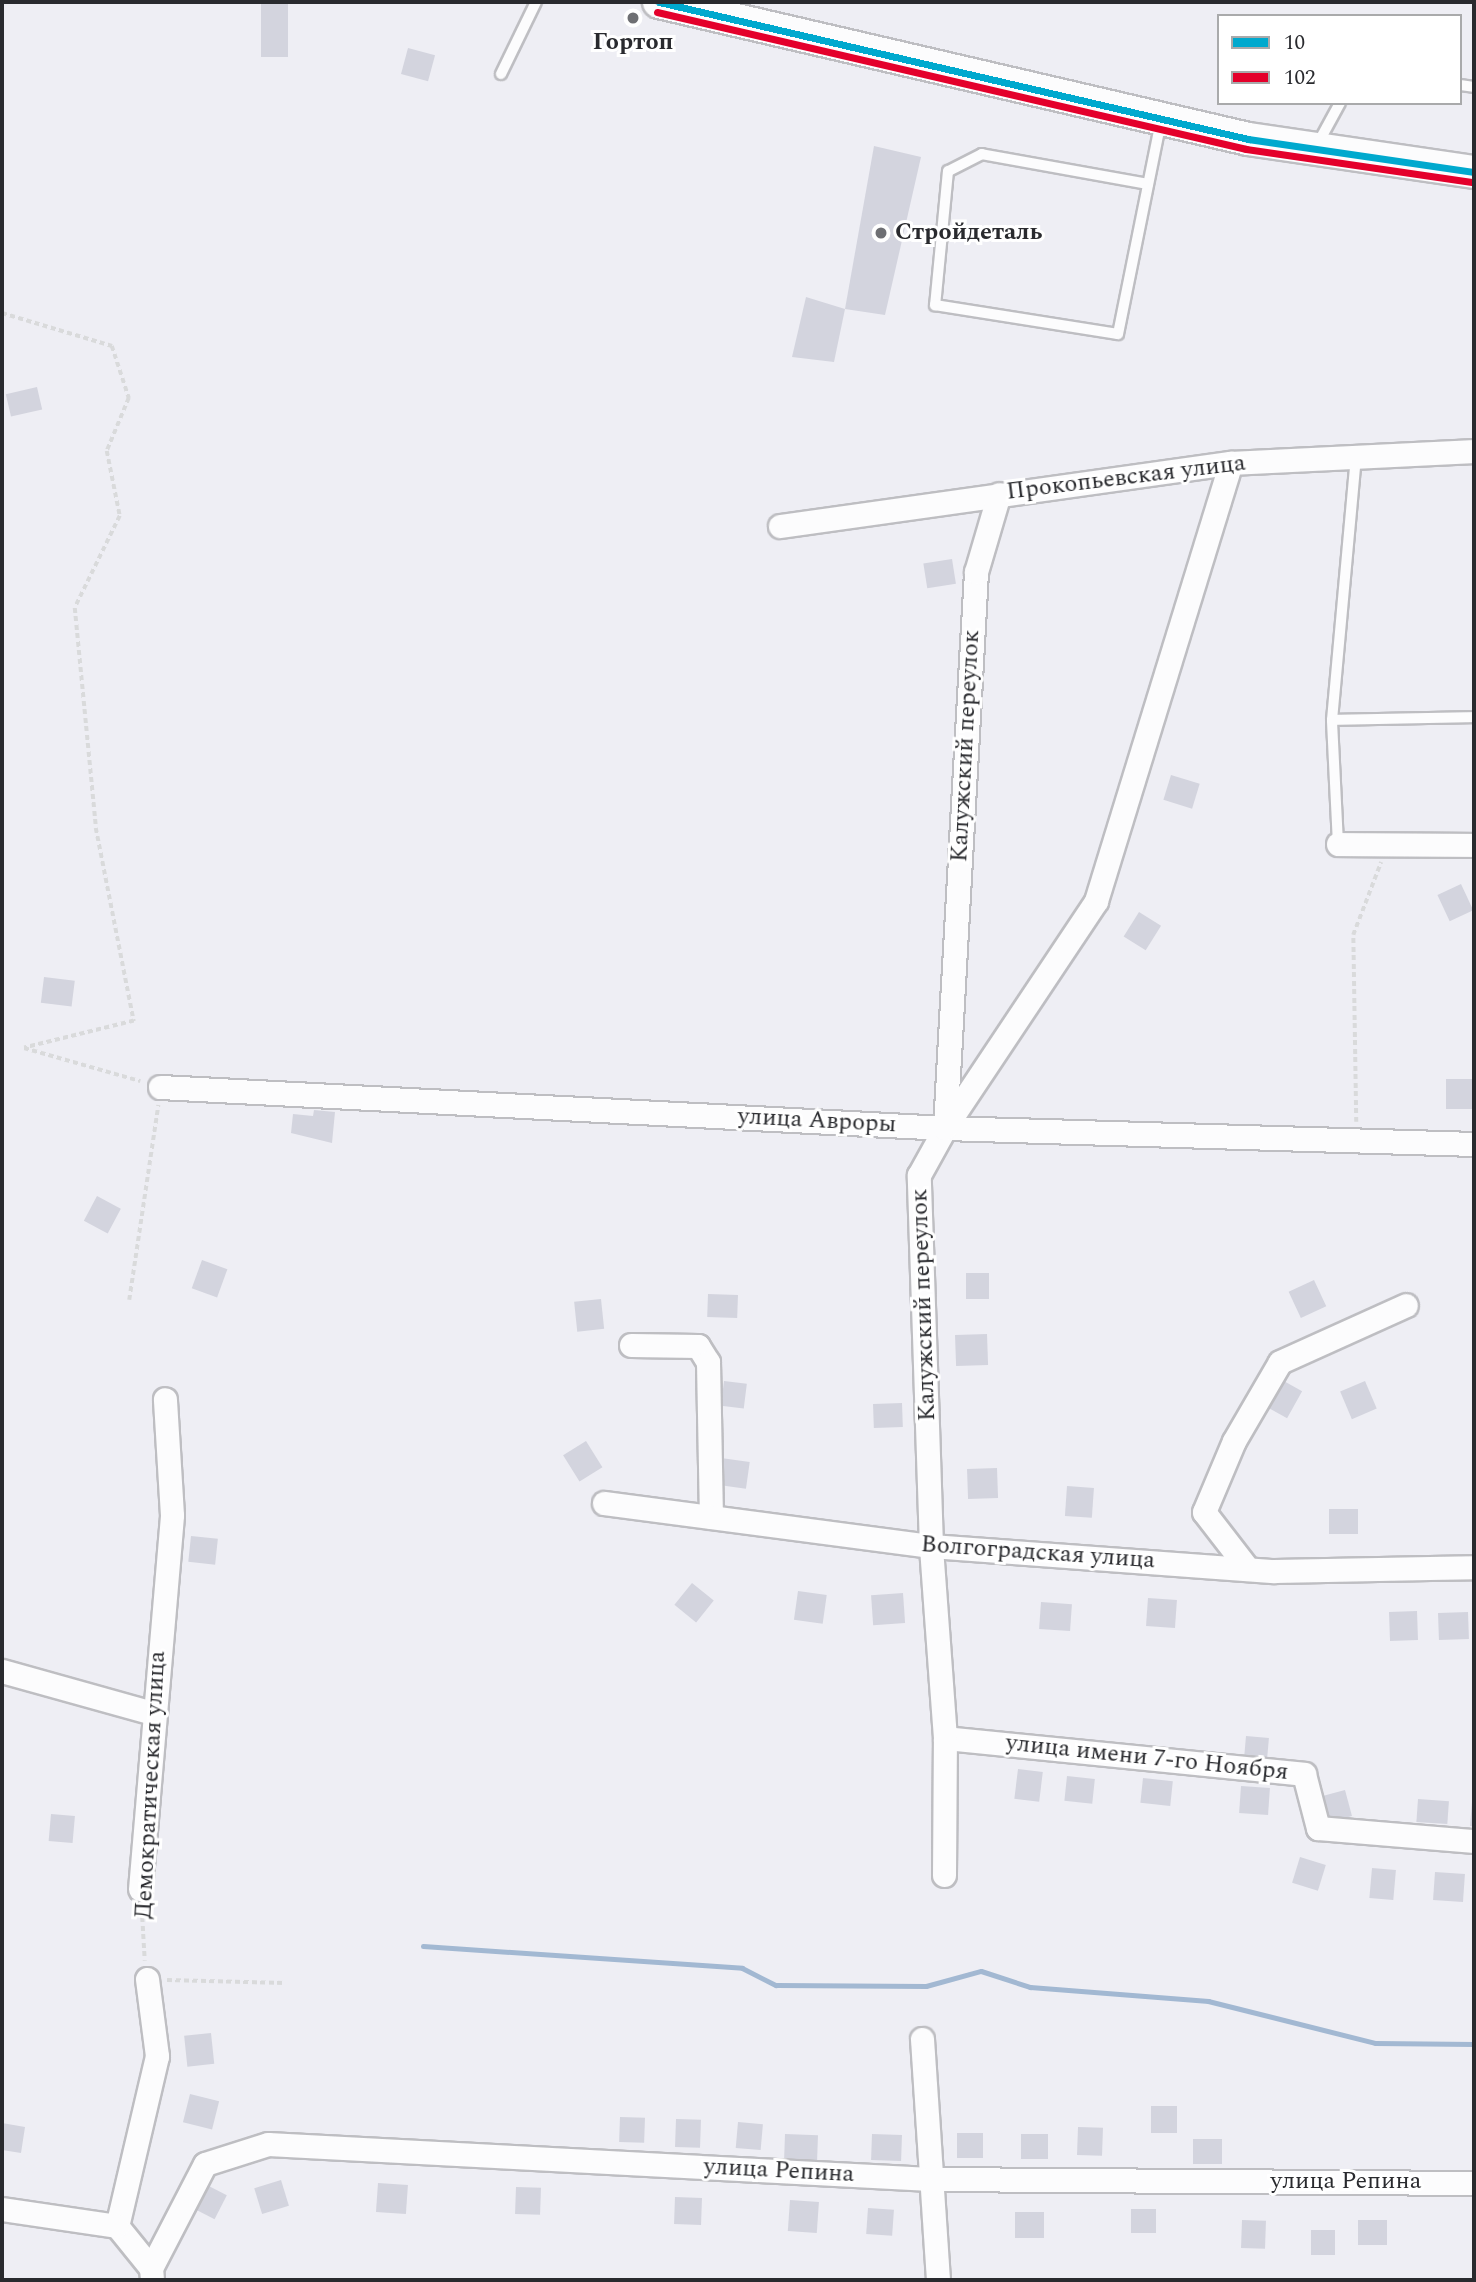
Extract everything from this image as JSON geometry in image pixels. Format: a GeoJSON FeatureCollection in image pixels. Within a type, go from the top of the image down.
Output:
{"type":"FeatureCollection","features":[{"type":"Feature","properties":{"kind":"main road"},"geometry":{"type":"LineString","coordinates":[[659,2],[1161,118],[1314,150],[1474,172]]}},
{"type":"Feature","properties":{"kind":"street","name":"Прокопьевская улица"},"geometry":{"type":"LineString","coordinates":[[779,526],[1231,463],[1474,451]]}},
{"type":"Feature","properties":{"kind":"street"},"geometry":{"type":"LineString","coordinates":[[945,1128],[1096,901],[1231,463]]}},
{"type":"Feature","properties":{"kind":"street","name":"Калужский переулок"},"geometry":{"type":"LineString","coordinates":[[944,1875],[945,1738],[931,1546],[919,1175],[945,1128],[976,572],[999,494]]}},
{"type":"Feature","properties":{"kind":"street"},"geometry":{"type":"LineString","coordinates":[[1338,844],[1474,845]]}},
{"type":"Feature","properties":{"kind":"street","name":"улица Авроры"},"geometry":{"type":"LineString","coordinates":[[160,1087],[945,1128],[1474,1144]]}},
{"type":"Feature","properties":{"kind":"street"},"geometry":{"type":"LineString","coordinates":[[1248,1569],[1205,1512],[1234,1441],[1280,1362],[1406,1305]]}},
{"type":"Feature","properties":{"kind":"street"},"geometry":{"type":"LineString","coordinates":[[631,1345],[698,1346],[708,1362],[711,1517]]}},
{"type":"Feature","properties":{"kind":"street","name":"Демократическая улица"},"geometry":{"type":"LineString","coordinates":[[140,1889],[152,1713],[172,1514],[164,1399]]}},
{"type":"Feature","properties":{"kind":"street","name":"Волгоградская улица"},"geometry":{"type":"LineString","coordinates":[[604,1503],[931,1546],[1248,1569],[1474,1567]]}},
{"type":"Feature","properties":{"kind":"street"},"geometry":{"type":"LineString","coordinates":[[2,1671],[152,1713]]}},
{"type":"Feature","properties":{"kind":"street","name":"улица имени 7-го Ноября"},"geometry":{"type":"LineString","coordinates":[[945,1738],[1304,1774],[1318,1828],[1474,1841]]}},
{"type":"Feature","properties":{"kind":"street"},"geometry":{"type":"LineString","coordinates":[[117,2226],[157,2056],[146,1979]]}},
{"type":"Feature","properties":{"kind":"street"},"geometry":{"type":"LineString","coordinates":[[922,2039],[938,2280]]}},
{"type":"Feature","properties":{"kind":"street","name":"улица Репина"},"geometry":{"type":"LineString","coordinates":[[152,2274],[205,2164],[268,2144],[930,2179],[1474,2183]]}},
{"type":"Feature","properties":{"kind":"street"},"geometry":{"type":"LineString","coordinates":[[2,2209],[117,2226],[152,2274]]}},
{"type":"Feature","properties":{"kind":"lane"},"geometry":{"type":"LineString","coordinates":[[501,74],[536,2]]}},
{"type":"Feature","properties":{"kind":"lane"},"geometry":{"type":"LineString","coordinates":[[1314,150],[1339,105]]}},
{"type":"Feature","properties":{"kind":"lane"},"geometry":{"type":"LineString","coordinates":[[1148,184],[982,153],[948,171],[935,305],[1118,334],[1148,184],[1161,118]]}},
{"type":"Feature","properties":{"kind":"lane"},"geometry":{"type":"LineString","coordinates":[[1338,844],[1332,720],[1356,457]]}},
{"type":"Feature","properties":{"kind":"lane"},"geometry":{"type":"LineString","coordinates":[[1332,720],[1474,717]]}},
{"type":"Feature","properties":{"kind":"path"},"geometry":{"type":"LineString","coordinates":[[2,313],[112,346],[129,398],[107,451],[120,516],[75,608],[96,828],[134,1021],[24,1048],[160,1087],[129,1300]]}},
{"type":"Feature","properties":{"kind":"path"},"geometry":{"type":"LineString","coordinates":[[1356,1140],[1353,935],[1388,844]]}},
{"type":"Feature","properties":{"kind":"path","name":"Демократическая улица"},"geometry":{"type":"LineString","coordinates":[[140,1889],[146,1979]]}},
{"type":"Feature","properties":{"kind":"path"},"geometry":{"type":"LineString","coordinates":[[146,1979],[286,1983]]}},
{"type":"Feature","properties":{"kind":"building"},"geometry":{"type":"Polygon","coordinates":[[[261,2],[288,2],[288,57],[261,57],[261,2]]]}},
{"type":"Feature","properties":{"kind":"building"},"geometry":{"type":"Polygon","coordinates":[[[408,48],[435,55],[428,81],[401,74],[408,48]]]}},
{"type":"Feature","properties":{"kind":"building","name":"Стройдеталь"},"geometry":{"type":"Polygon","coordinates":[[[874,146],[921,157],[885,315],[845,309],[874,146]]]}},
{"type":"Feature","properties":{"kind":"building"},"geometry":{"type":"Polygon","coordinates":[[[806,297],[845,309],[834,362],[792,357],[806,297]]]}},
{"type":"Feature","properties":{"kind":"building"},"geometry":{"type":"Polygon","coordinates":[[[37,387],[42,409],[11,417],[6,394],[37,387]]]}},
{"type":"Feature","properties":{"kind":"building"},"geometry":{"type":"Polygon","coordinates":[[[952,559],[956,584],[927,588],[923,564],[952,559]]]}},
{"type":"Feature","properties":{"kind":"building"},"geometry":{"type":"Polygon","coordinates":[[[1171,775],[1200,784],[1192,809],[1163,800],[1171,775]]]}},
{"type":"Feature","properties":{"kind":"building"},"geometry":{"type":"Polygon","coordinates":[[[1461,884],[1473,910],[1450,921],[1437,895],[1461,884]]]}},
{"type":"Feature","properties":{"kind":"building"},"geometry":{"type":"Polygon","coordinates":[[[1139,912],[1161,926],[1146,950],[1124,937],[1139,912]]]}},
{"type":"Feature","properties":{"kind":"building"},"geometry":{"type":"Polygon","coordinates":[[[44,977],[75,981],[72,1007],[41,1003],[44,977]]]}},
{"type":"Feature","properties":{"kind":"building"},"geometry":{"type":"Polygon","coordinates":[[[1446,1079],[1474,1079],[1474,1109],[1446,1109],[1446,1079]]]}},
{"type":"Feature","properties":{"kind":"building"},"geometry":{"type":"Polygon","coordinates":[[[314,1110],[335,1112],[332,1143],[291,1133],[293,1114],[313,1116],[314,1110]]]}},
{"type":"Feature","properties":{"kind":"building"},"geometry":{"type":"Polygon","coordinates":[[[97,1196],[121,1209],[108,1233],[84,1221],[97,1196]]]}},
{"type":"Feature","properties":{"kind":"building"},"geometry":{"type":"Polygon","coordinates":[[[202,1260],[227,1269],[217,1297],[192,1288],[202,1260]]]}},
{"type":"Feature","properties":{"kind":"building"},"geometry":{"type":"Polygon","coordinates":[[[966,1273],[989,1273],[989,1299],[966,1299],[966,1273]]]}},
{"type":"Feature","properties":{"kind":"building"},"geometry":{"type":"Polygon","coordinates":[[[1314,1280],[1326,1306],[1301,1318],[1289,1292],[1314,1280]]]}},
{"type":"Feature","properties":{"kind":"building"},"geometry":{"type":"Polygon","coordinates":[[[708,1294],[738,1295],[737,1318],[707,1317],[708,1294]]]}},
{"type":"Feature","properties":{"kind":"building"},"geometry":{"type":"Polygon","coordinates":[[[601,1299],[604,1329],[577,1332],[574,1302],[601,1299]]]}},
{"type":"Feature","properties":{"kind":"building"},"geometry":{"type":"Polygon","coordinates":[[[987,1334],[988,1365],[956,1366],[955,1335],[987,1334]]]}},
{"type":"Feature","properties":{"kind":"building"},"geometry":{"type":"Polygon","coordinates":[[[1282,1380],[1302,1391],[1287,1418],[1267,1407],[1282,1380]]]}},
{"type":"Feature","properties":{"kind":"building"},"geometry":{"type":"Polygon","coordinates":[[[724,1381],[747,1384],[744,1409],[721,1406],[724,1381]]]}},
{"type":"Feature","properties":{"kind":"building"},"geometry":{"type":"Polygon","coordinates":[[[1365,1381],[1377,1409],[1352,1419],[1340,1392],[1365,1381]]]}},
{"type":"Feature","properties":{"kind":"building"},"geometry":{"type":"Polygon","coordinates":[[[902,1403],[903,1427],[874,1428],[873,1404],[902,1403]]]}},
{"type":"Feature","properties":{"kind":"building"},"geometry":{"type":"Polygon","coordinates":[[[586,1441],[602,1467],[580,1482],[563,1455],[586,1441]]]}},
{"type":"Feature","properties":{"kind":"building"},"geometry":{"type":"Polygon","coordinates":[[[721,1458],[750,1462],[746,1489],[717,1485],[721,1458]]]}},
{"type":"Feature","properties":{"kind":"building"},"geometry":{"type":"Polygon","coordinates":[[[997,1468],[998,1498],[968,1499],[967,1469],[997,1468]]]}},
{"type":"Feature","properties":{"kind":"building"},"geometry":{"type":"Polygon","coordinates":[[[1067,1486],[1094,1488],[1092,1518],[1065,1516],[1067,1486]]]}},
{"type":"Feature","properties":{"kind":"building"},"geometry":{"type":"Polygon","coordinates":[[[1329,1509],[1358,1509],[1358,1534],[1329,1534],[1329,1509]]]}},
{"type":"Feature","properties":{"kind":"building"},"geometry":{"type":"Polygon","coordinates":[[[191,1536],[218,1539],[215,1565],[188,1562],[191,1536]]]}},
{"type":"Feature","properties":{"kind":"building"},"geometry":{"type":"Polygon","coordinates":[[[692,1583],[714,1601],[696,1622],[674,1605],[692,1583]]]}},
{"type":"Feature","properties":{"kind":"building"},"geometry":{"type":"Polygon","coordinates":[[[798,1591],[827,1595],[823,1624],[794,1620],[798,1591]]]}},
{"type":"Feature","properties":{"kind":"building"},"geometry":{"type":"Polygon","coordinates":[[[903,1593],[905,1623],[873,1625],[871,1595],[903,1593]]]}},
{"type":"Feature","properties":{"kind":"building"},"geometry":{"type":"Polygon","coordinates":[[[1148,1598],[1177,1600],[1175,1628],[1146,1626],[1148,1598]]]}},
{"type":"Feature","properties":{"kind":"building"},"geometry":{"type":"Polygon","coordinates":[[[1041,1602],[1072,1604],[1070,1631],[1039,1629],[1041,1602]]]}},
{"type":"Feature","properties":{"kind":"building"},"geometry":{"type":"Polygon","coordinates":[[[1417,1611],[1418,1640],[1390,1641],[1389,1612],[1417,1611]]]}},
{"type":"Feature","properties":{"kind":"building"},"geometry":{"type":"Polygon","coordinates":[[[1468,1612],[1469,1639],[1439,1640],[1438,1613],[1468,1612]]]}},
{"type":"Feature","properties":{"kind":"building"},"geometry":{"type":"Polygon","coordinates":[[[1246,1736],[1269,1738],[1266,1766],[1244,1764],[1246,1736]]]}},
{"type":"Feature","properties":{"kind":"building"},"geometry":{"type":"Polygon","coordinates":[[[1018,1769],[1043,1772],[1039,1802],[1014,1799],[1018,1769]]]}},
{"type":"Feature","properties":{"kind":"building"},"geometry":{"type":"Polygon","coordinates":[[[1067,1776],[1095,1779],[1092,1804],[1064,1801],[1067,1776]]]}},
{"type":"Feature","properties":{"kind":"building"},"geometry":{"type":"Polygon","coordinates":[[[1143,1778],[1173,1781],[1170,1806],[1140,1803],[1143,1778]]]}},
{"type":"Feature","properties":{"kind":"building"},"geometry":{"type":"Polygon","coordinates":[[[1241,1786],[1270,1788],[1268,1815],[1239,1813],[1241,1786]]]}},
{"type":"Feature","properties":{"kind":"building"},"geometry":{"type":"Polygon","coordinates":[[[1345,1790],[1352,1816],[1323,1824],[1316,1798],[1345,1790]]]}},
{"type":"Feature","properties":{"kind":"building"},"geometry":{"type":"Polygon","coordinates":[[[1418,1799],[1449,1801],[1447,1824],[1416,1822],[1418,1799]]]}},
{"type":"Feature","properties":{"kind":"building"},"geometry":{"type":"Polygon","coordinates":[[[1474,1802],[1474,1827],[1470,1826],[1474,1802]]]}},
{"type":"Feature","properties":{"kind":"building"},"geometry":{"type":"Polygon","coordinates":[[[51,1814],[75,1816],[73,1843],[49,1841],[51,1814]]]}},
{"type":"Feature","properties":{"kind":"building"},"geometry":{"type":"Polygon","coordinates":[[[1300,1857],[1326,1865],[1318,1891],[1292,1883],[1300,1857]]]}},
{"type":"Feature","properties":{"kind":"building"},"geometry":{"type":"Polygon","coordinates":[[[1372,1868],[1396,1870],[1393,1900],[1369,1898],[1372,1868]]]}},
{"type":"Feature","properties":{"kind":"building"},"geometry":{"type":"Polygon","coordinates":[[[1435,1872],[1465,1874],[1463,1902],[1433,1900],[1435,1872]]]}},
{"type":"Feature","properties":{"kind":"building"},"geometry":{"type":"Polygon","coordinates":[[[211,2033],[214,2064],[187,2067],[184,2036],[211,2033]]]}},
{"type":"Feature","properties":{"kind":"building"},"geometry":{"type":"Polygon","coordinates":[[[190,2094],[219,2101],[212,2129],[183,2122],[190,2094]]]}},
{"type":"Feature","properties":{"kind":"building"},"geometry":{"type":"Polygon","coordinates":[[[1151,2106],[1177,2106],[1177,2133],[1151,2133],[1151,2106]]]}},
{"type":"Feature","properties":{"kind":"building"},"geometry":{"type":"Polygon","coordinates":[[[620,2117],[645,2118],[644,2143],[619,2142],[620,2117]]]}},
{"type":"Feature","properties":{"kind":"building"},"geometry":{"type":"Polygon","coordinates":[[[676,2119],[701,2120],[700,2148],[675,2147],[676,2119]]]}},
{"type":"Feature","properties":{"kind":"building"},"geometry":{"type":"Polygon","coordinates":[[[738,2122],[763,2124],[761,2150],[736,2148],[738,2122]]]}},
{"type":"Feature","properties":{"kind":"building"},"geometry":{"type":"Polygon","coordinates":[[[2,2123],[25,2127],[21,2153],[2,2150],[2,2123]]]}},
{"type":"Feature","properties":{"kind":"building"},"geometry":{"type":"Polygon","coordinates":[[[1078,2127],[1103,2128],[1102,2156],[1077,2155],[1078,2127]]]}},
{"type":"Feature","properties":{"kind":"building"},"geometry":{"type":"Polygon","coordinates":[[[957,2133],[983,2133],[983,2158],[957,2158],[957,2133]]]}},
{"type":"Feature","properties":{"kind":"building"},"geometry":{"type":"Polygon","coordinates":[[[785,2134],[818,2135],[817,2162],[784,2161],[785,2134]]]}},
{"type":"Feature","properties":{"kind":"building"},"geometry":{"type":"Polygon","coordinates":[[[872,2134],[902,2135],[901,2161],[871,2160],[872,2134]]]}},
{"type":"Feature","properties":{"kind":"building"},"geometry":{"type":"Polygon","coordinates":[[[1021,2134],[1048,2134],[1048,2159],[1021,2159],[1021,2134]]]}},
{"type":"Feature","properties":{"kind":"building"},"geometry":{"type":"Polygon","coordinates":[[[1193,2139],[1222,2139],[1222,2164],[1193,2164],[1193,2139]]]}},
{"type":"Feature","properties":{"kind":"building"},"geometry":{"type":"Polygon","coordinates":[[[281,2180],[289,2206],[262,2214],[254,2188],[281,2180]]]}},
{"type":"Feature","properties":{"kind":"building"},"geometry":{"type":"Polygon","coordinates":[[[201,2182],[227,2195],[215,2219],[189,2206],[201,2182]]]}},
{"type":"Feature","properties":{"kind":"building"},"geometry":{"type":"Polygon","coordinates":[[[378,2183],[408,2185],[406,2214],[376,2212],[378,2183]]]}},
{"type":"Feature","properties":{"kind":"building"},"geometry":{"type":"Polygon","coordinates":[[[516,2187],[541,2188],[540,2215],[515,2214],[516,2187]]]}},
{"type":"Feature","properties":{"kind":"building"},"geometry":{"type":"Polygon","coordinates":[[[675,2197],[702,2198],[701,2225],[674,2224],[675,2197]]]}},
{"type":"Feature","properties":{"kind":"building"},"geometry":{"type":"Polygon","coordinates":[[[790,2200],[819,2202],[817,2233],[788,2231],[790,2200]]]}},
{"type":"Feature","properties":{"kind":"building"},"geometry":{"type":"Polygon","coordinates":[[[868,2208],[894,2210],[892,2236],[866,2234],[868,2208]]]}},
{"type":"Feature","properties":{"kind":"building"},"geometry":{"type":"Polygon","coordinates":[[[1131,2209],[1156,2209],[1156,2233],[1131,2233],[1131,2209]]]}},
{"type":"Feature","properties":{"kind":"building"},"geometry":{"type":"Polygon","coordinates":[[[1015,2212],[1044,2212],[1044,2238],[1015,2238],[1015,2212]]]}},
{"type":"Feature","properties":{"kind":"building"},"geometry":{"type":"Polygon","coordinates":[[[1242,2220],[1266,2221],[1265,2249],[1241,2248],[1242,2220]]]}},
{"type":"Feature","properties":{"kind":"building"},"geometry":{"type":"Polygon","coordinates":[[[1358,2220],[1387,2220],[1387,2245],[1358,2245],[1358,2220]]]}},
{"type":"Feature","properties":{"kind":"building"},"geometry":{"type":"Polygon","coordinates":[[[1311,2230],[1335,2230],[1335,2255],[1311,2255],[1311,2230]]]}},
{"type":"Feature","properties":{"kind":"waterway"},"geometry":{"type":"LineString","coordinates":[[423,1946],[742,1968],[776,1985],[926,1986],[981,1971],[1030,1987],[1208,2001],[1375,2043],[1474,2044]]}},
{"type":"Feature","properties":{"kind":"transit line","name":"10"},"geometry":{"type":"LineString","coordinates":[[659,2],[1248,139],[1474,172]]}},
{"type":"Feature","properties":{"kind":"transit line","name":"102"},"geometry":{"type":"LineString","coordinates":[[657,12],[1246,149],[1472,182]]}},
{"type":"Feature","properties":{"kind":"place","name":"Гортоп"},"geometry":{"type":"Point","coordinates":[633,18]}},
{"type":"Feature","properties":{"kind":"place","name":"Стройдеталь"},"geometry":{"type":"Point","coordinates":[881,233]}}]}
